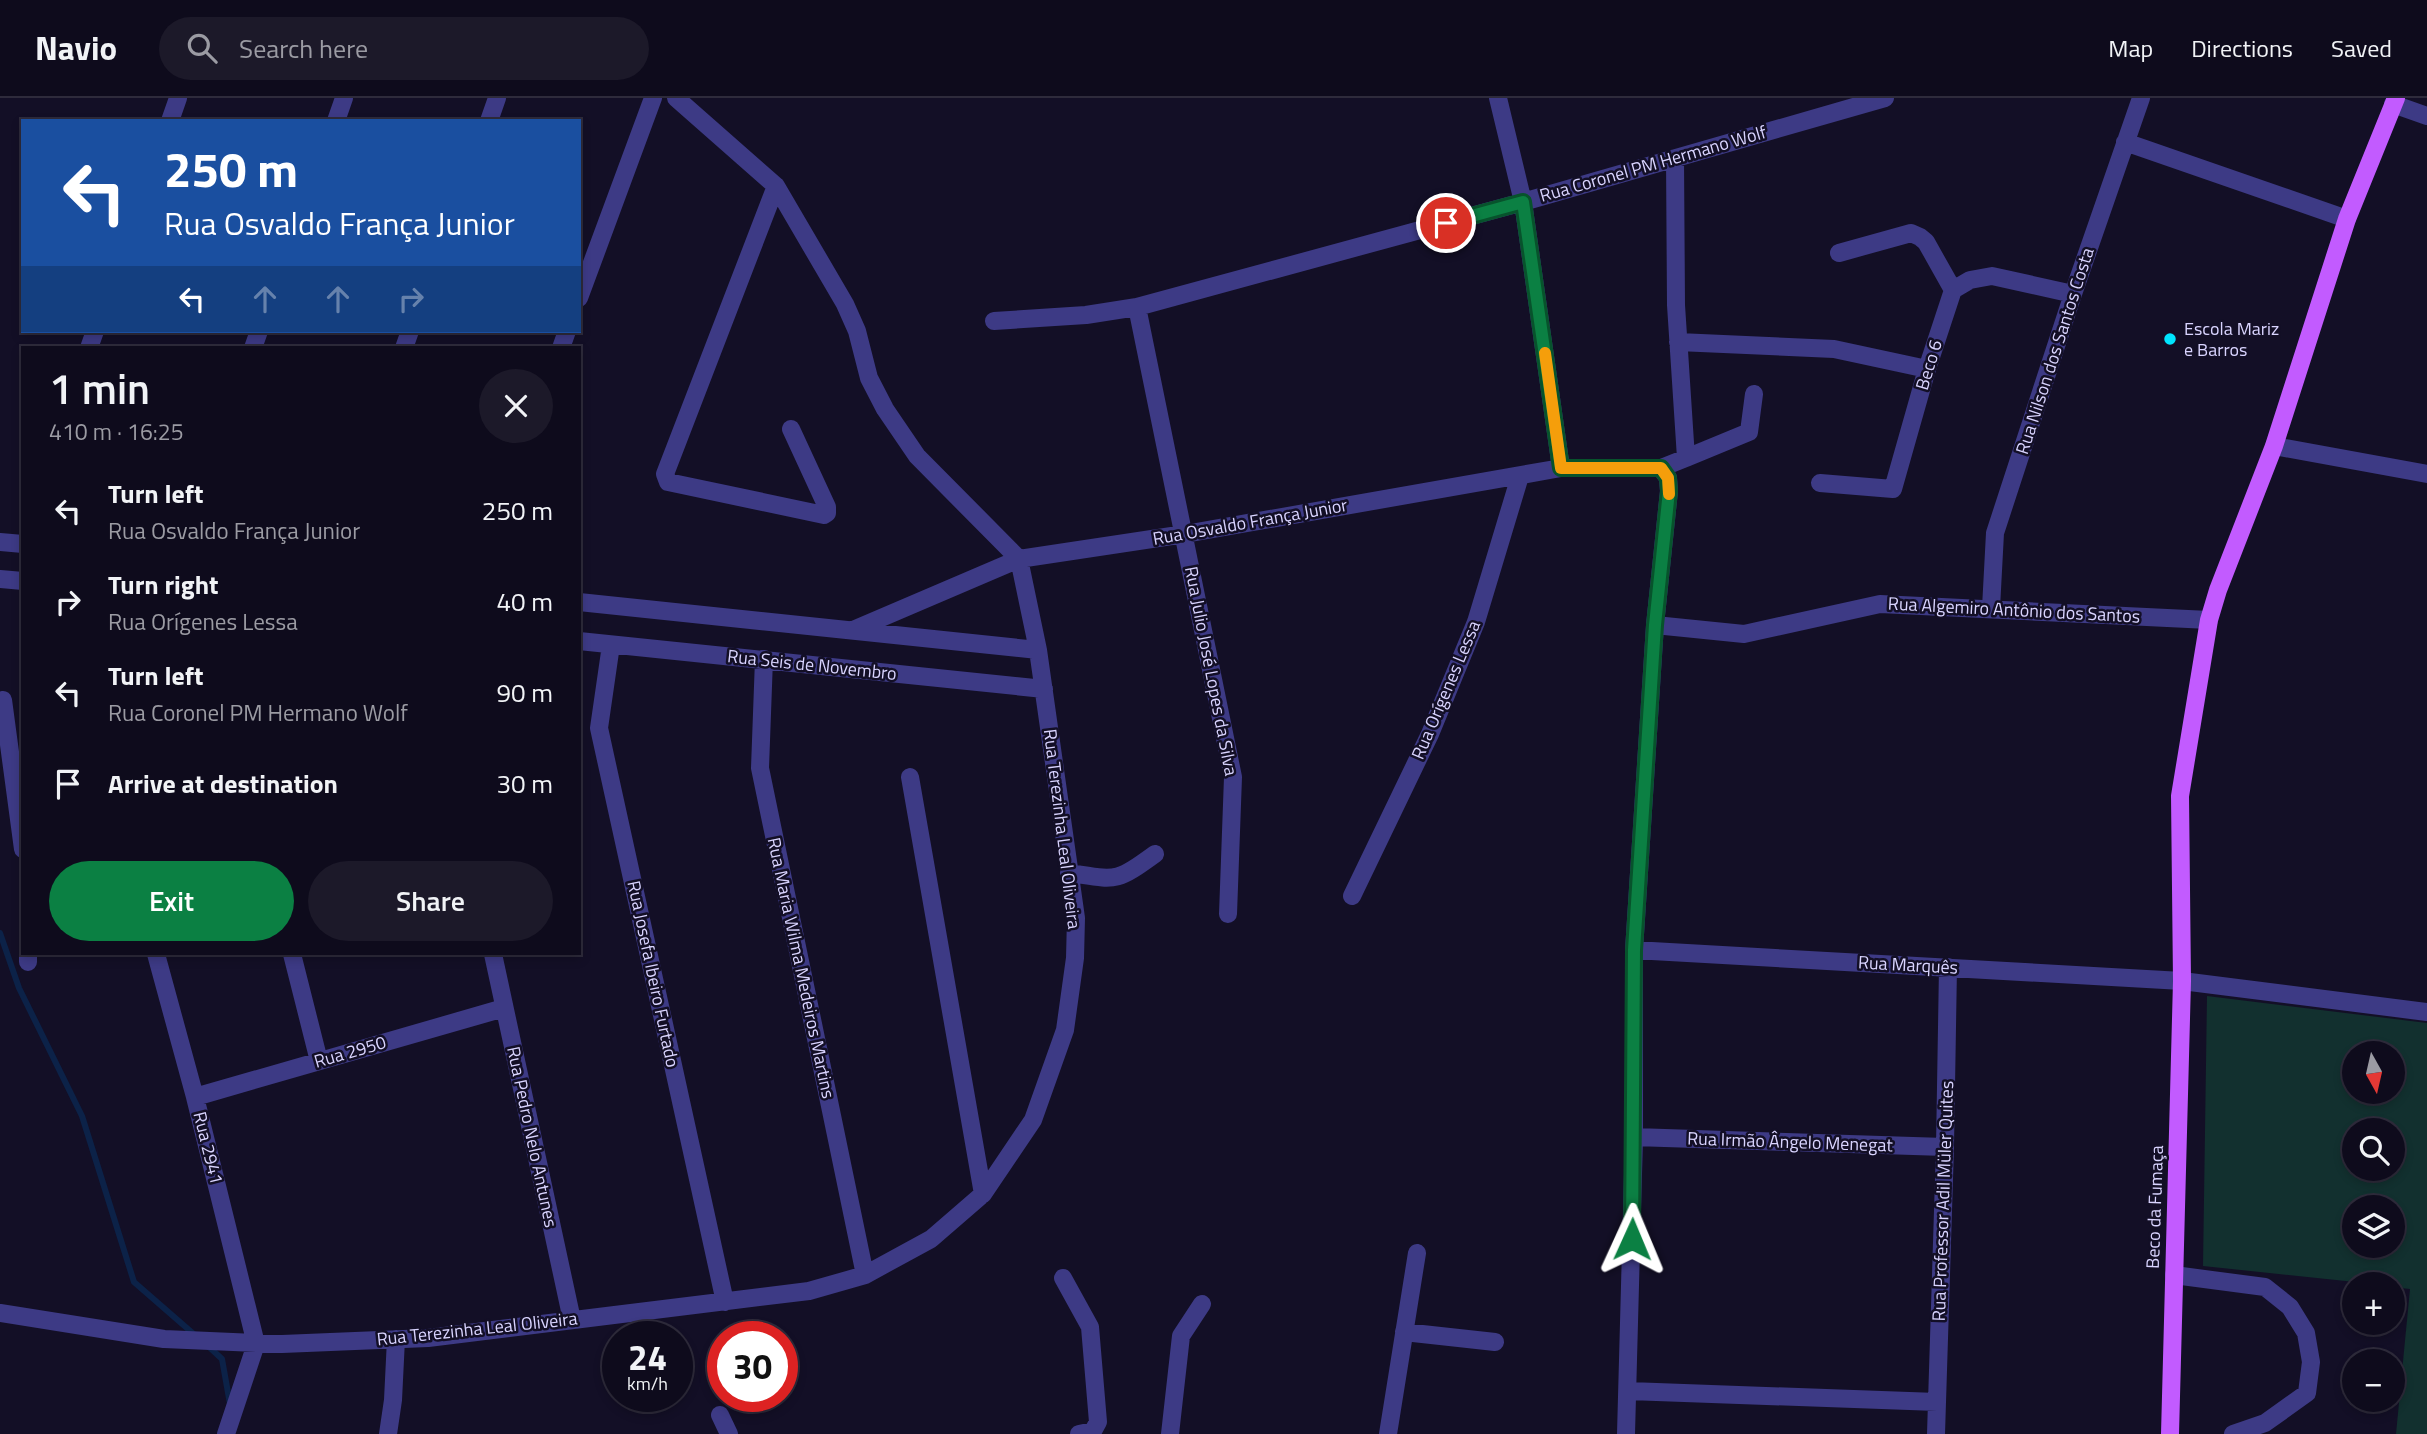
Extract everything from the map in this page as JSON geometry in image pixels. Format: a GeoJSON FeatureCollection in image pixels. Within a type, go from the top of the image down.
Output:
{"type":"FeatureCollection","features":[{"type":"Feature","properties":{"kind":"main road","name":"Beco da Fumaça"},"geometry":{"type":"LineString","coordinates":[[2170,1434],[2182,981],[2180,796],[2209,620],[2274,446],[2347,219],[2395,101]]}},
{"type":"Feature","properties":{"kind":"street"},"geometry":{"type":"LineString","coordinates":[[171,119],[178,98]]}},
{"type":"Feature","properties":{"kind":"street"},"geometry":{"type":"LineString","coordinates":[[337,119],[344,98]]}},
{"type":"Feature","properties":{"kind":"street"},"geometry":{"type":"LineString","coordinates":[[490,119],[497,98]]}},
{"type":"Feature","properties":{"kind":"street"},"geometry":{"type":"LineString","coordinates":[[581,293],[653,98]]}},
{"type":"Feature","properties":{"kind":"street"},"geometry":{"type":"LineString","coordinates":[[676,98],[776,186],[845,304],[857,331],[869,378],[884,409],[916,456],[1019,559]]}},
{"type":"Feature","properties":{"kind":"street"},"geometry":{"type":"LineString","coordinates":[[1498,98],[1523,202],[1561,468]]}},
{"type":"Feature","properties":{"kind":"street","name":"Rua Coronel PM Hermano Wolf"},"geometry":{"type":"LineString","coordinates":[[994,321],[1086,316],[1137,307],[1523,202],[1885,98]]}},
{"type":"Feature","properties":{"kind":"street","name":"Rua Nilson dos Santos Costa"},"geometry":{"type":"LineString","coordinates":[[1991,608],[1995,533],[2073,293],[2141,98]]}},
{"type":"Feature","properties":{"kind":"street"},"geometry":{"type":"LineString","coordinates":[[2395,101],[2427,116]]}},
{"type":"Feature","properties":{"kind":"street"},"geometry":{"type":"LineString","coordinates":[[2126,142],[2347,219]]}},
{"type":"Feature","properties":{"kind":"street"},"geometry":{"type":"LineString","coordinates":[[1675,158],[1678,342],[1686,458]]}},
{"type":"Feature","properties":{"kind":"street"},"geometry":{"type":"LineString","coordinates":[[776,186],[665,474],[668,482],[824,515],[827,513],[827,507],[791,429]]}},
{"type":"Feature","properties":{"kind":"street"},"geometry":{"type":"LineString","coordinates":[[1839,253],[1911,233],[1926,242],[1953,290],[1970,280],[1992,276],[2073,293]]}},
{"type":"Feature","properties":{"kind":"street","name":"Beco 6"},"geometry":{"type":"LineString","coordinates":[[1820,483],[1886,490],[1893,488],[1953,290]]}},
{"type":"Feature","properties":{"kind":"street","name":"Rua Julio José Lopes da Silva"},"geometry":{"type":"LineString","coordinates":[[1137,307],[1233,776],[1228,914]]}},
{"type":"Feature","properties":{"kind":"street"},"geometry":{"type":"LineString","coordinates":[[1678,342],[1835,349],[1927,369]]}},
{"type":"Feature","properties":{"kind":"street"},"geometry":{"type":"LineString","coordinates":[[1626,1434],[1634,1138],[1634,950],[1655,625],[1669,491],[1668,478],[1661,468],[1749,432],[1754,394]]}},
{"type":"Feature","properties":{"kind":"street"},"geometry":{"type":"LineString","coordinates":[[2274,446],[2427,474]]}},
{"type":"Feature","properties":{"kind":"street","name":"Rua Osvaldo França Junior"},"geometry":{"type":"LineString","coordinates":[[853,630],[1019,559],[1185,534],[1561,468],[1661,468]]}},
{"type":"Feature","properties":{"kind":"street","name":"Rua Orígenes Lessa"},"geometry":{"type":"LineString","coordinates":[[1352,896],[1430,734],[1476,622],[1520,476]]}},
{"type":"Feature","properties":{"kind":"street"},"geometry":{"type":"LineString","coordinates":[[0,542],[21,546]]}},
{"type":"Feature","properties":{"kind":"street","name":"Rua Terezinha Leal Oliveira"},"geometry":{"type":"LineString","coordinates":[[0,1313],[164,1339],[256,1344],[428,1338],[808,1291],[865,1275],[931,1239],[983,1194],[1033,1120],[1065,1030],[1075,958],[1076,918],[1044,689],[1019,559]]}},
{"type":"Feature","properties":{"kind":"street"},"geometry":{"type":"LineString","coordinates":[[0,579],[21,581]]}},
{"type":"Feature","properties":{"kind":"street"},"geometry":{"type":"LineString","coordinates":[[581,602],[1038,650]]}},
{"type":"Feature","properties":{"kind":"street","name":"Rua Algemiro Antônio dos Santos"},"geometry":{"type":"LineString","coordinates":[[1655,625],[1744,634],[1880,604],[2209,620]]}},
{"type":"Feature","properties":{"kind":"street","name":"Rua Seis de Novembro"},"geometry":{"type":"LineString","coordinates":[[581,641],[1044,689]]}},
{"type":"Feature","properties":{"kind":"street","name":"Rua Josefa Ibeiro Furtado"},"geometry":{"type":"LineString","coordinates":[[611,645],[598,728],[725,1303]]}},
{"type":"Feature","properties":{"kind":"street","name":"Rua Maria Wilma Medeiros Martins"},"geometry":{"type":"LineString","coordinates":[[764,659],[760,768],[865,1275]]}},
{"type":"Feature","properties":{"kind":"street"},"geometry":{"type":"LineString","coordinates":[[4,700],[21,828]]}},
{"type":"Feature","properties":{"kind":"street"},"geometry":{"type":"LineString","coordinates":[[910,777],[983,1194]]}},
{"type":"Feature","properties":{"kind":"street"},"geometry":{"type":"LineString","coordinates":[[1069,873],[1112,879],[1128,874],[1155,854]]}},
{"type":"Feature","properties":{"kind":"street","name":"Rua Marquês"},"geometry":{"type":"LineString","coordinates":[[1634,950],[2182,981],[2427,1012]]}},
{"type":"Feature","properties":{"kind":"street","name":"Rua 2941"},"geometry":{"type":"LineString","coordinates":[[156,955],[195,1097],[256,1344]]}},
{"type":"Feature","properties":{"kind":"street"},"geometry":{"type":"LineString","coordinates":[[292,955],[320,1061]]}},
{"type":"Feature","properties":{"kind":"street","name":"Rua Pedro Nelo Antunes"},"geometry":{"type":"LineString","coordinates":[[493,955],[572,1320]]}},
{"type":"Feature","properties":{"kind":"street","name":"Rua Professor Adil Müler Quites"},"geometry":{"type":"LineString","coordinates":[[1936,1434],[1948,967]]}},
{"type":"Feature","properties":{"kind":"street","name":"Rua 2950"},"geometry":{"type":"LineString","coordinates":[[195,1097],[504,1008]]}},
{"type":"Feature","properties":{"kind":"street","name":"Rua Irmão Ângelo Menegat"},"geometry":{"type":"LineString","coordinates":[[1634,1138],[1945,1147]]}},
{"type":"Feature","properties":{"kind":"street"},"geometry":{"type":"LineString","coordinates":[[1388,1434],[1417,1253]]}},
{"type":"Feature","properties":{"kind":"street"},"geometry":{"type":"LineString","coordinates":[[2174,1275],[2265,1287],[2290,1307],[2306,1333],[2311,1362],[2307,1394],[2265,1423],[2233,1434]]}},
{"type":"Feature","properties":{"kind":"street"},"geometry":{"type":"LineString","coordinates":[[1063,1278],[1090,1327],[1098,1422],[1093,1431],[1079,1434]]}},
{"type":"Feature","properties":{"kind":"street"},"geometry":{"type":"LineString","coordinates":[[1170,1434],[1181,1336],[1202,1304]]}},
{"type":"Feature","properties":{"kind":"street"},"geometry":{"type":"LineString","coordinates":[[1404,1332],[1495,1342]]}},
{"type":"Feature","properties":{"kind":"street"},"geometry":{"type":"LineString","coordinates":[[388,1434],[393,1400],[396,1339]]}},
{"type":"Feature","properties":{"kind":"street"},"geometry":{"type":"LineString","coordinates":[[226,1434],[256,1344]]}},
{"type":"Feature","properties":{"kind":"street"},"geometry":{"type":"LineString","coordinates":[[1629,1391],[1937,1402]]}},
{"type":"Feature","properties":{"kind":"street"},"geometry":{"type":"LineString","coordinates":[[720,1415],[729,1434]]}},
{"type":"Feature","properties":{"kind":"green space"},"geometry":{"type":"Polygon","coordinates":[[[2207,996],[2427,1023],[2427,1434],[2396,1434],[2398,1412],[2405,1412],[2404,1349],[2410,1289],[2405,1288],[2405,1272],[2342,1272],[2342,1281],[2203,1266],[2207,996]]]}},
{"type":"Feature","properties":{"kind":"waterway"},"geometry":{"type":"LineString","coordinates":[[0,933],[19,988],[82,1116],[134,1282],[196,1336]]}},
{"type":"Feature","properties":{"kind":"waterway"},"geometry":{"type":"LineString","coordinates":[[207,1345],[222,1359],[230,1404]]}},
{"type":"Feature","properties":{"kind":"slow traffic"},"geometry":{"type":"LineString","coordinates":[[1545,353],[1561,468],[1661,468],[1668,478],[1669,494]]}},
{"type":"Feature","properties":{"kind":"place","name":"Escola Mariz e Barros"},"geometry":{"type":"Point","coordinates":[2170,339]}},
{"type":"Feature","properties":{"kind":"route"},"geometry":{"type":"LineString","coordinates":[[1446,223],[1523,202],[1561,468],[1644,466],[1661,468],[1668,478],[1669,491],[1655,625],[1634,950],[1632,1239]]}}]}
